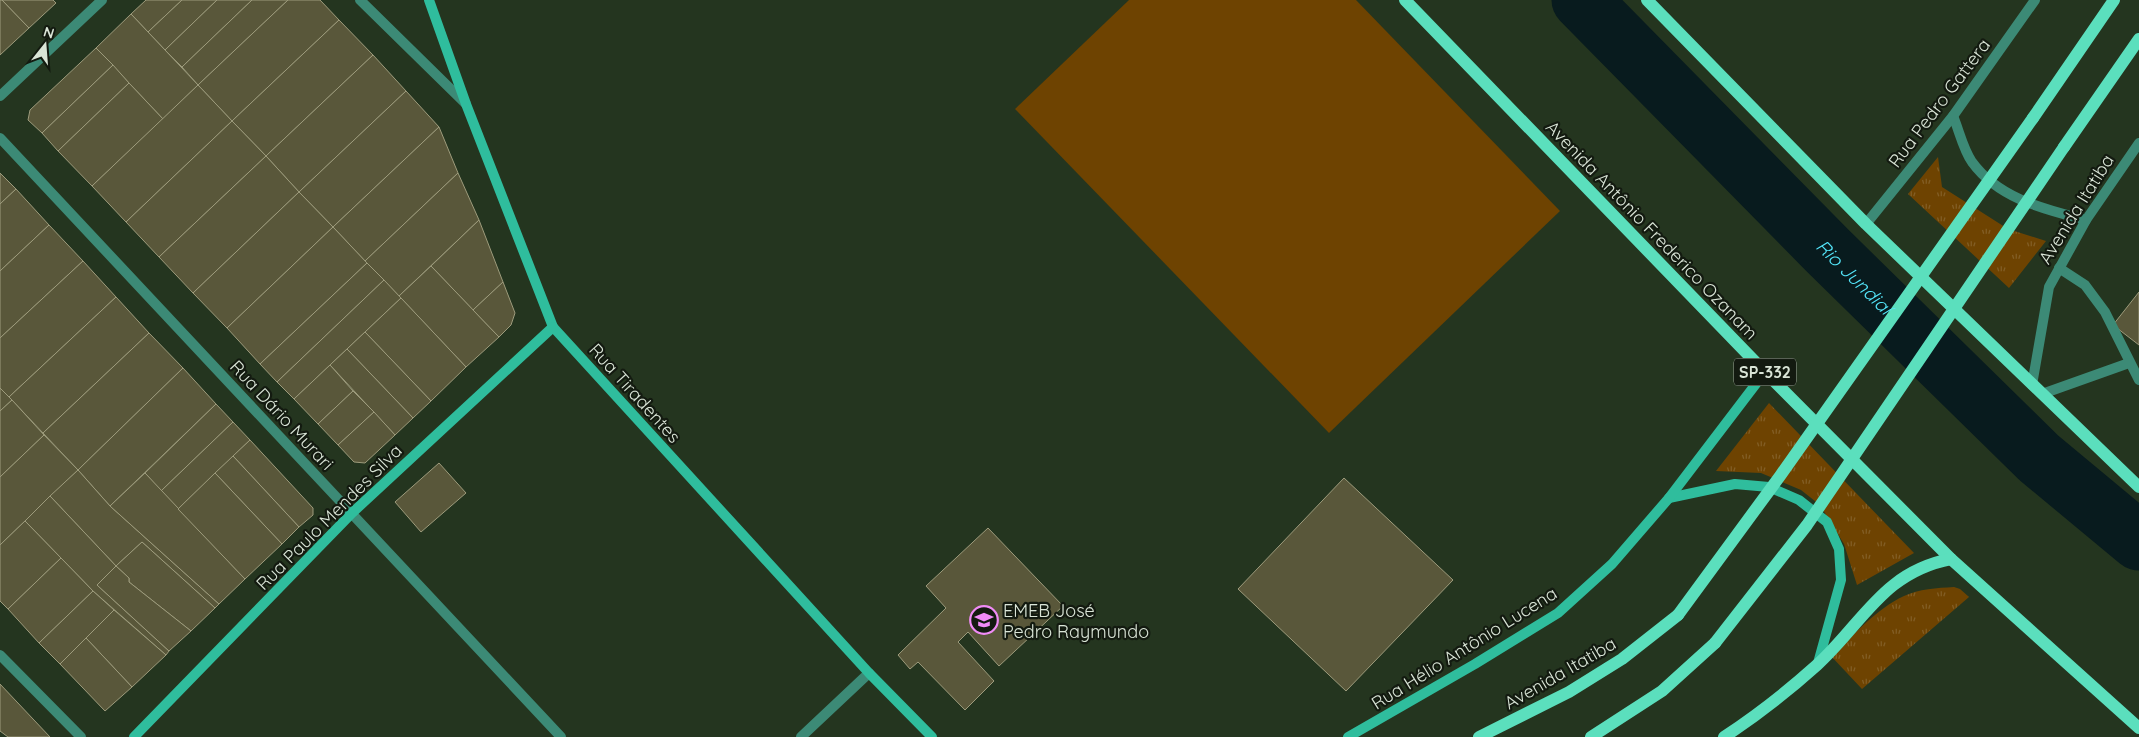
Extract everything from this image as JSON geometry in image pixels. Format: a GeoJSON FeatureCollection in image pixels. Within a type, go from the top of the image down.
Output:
{"type":"FeatureCollection","features":[{"type":"Feature","properties":{"kind":"main road","name":"Avenida Antônio Frederico Ozanam"},"geometry":{"type":"LineString","coordinates":[[1405,0],[1681,283],[1765,372],[1951,559],[2139,728]]}},
{"type":"Feature","properties":{"kind":"main road"},"geometry":{"type":"LineString","coordinates":[[1647,0],[1866,224],[2139,487]]}},
{"type":"Feature","properties":{"kind":"main road","name":"Avenida Itatiba"},"geometry":{"type":"LineString","coordinates":[[1479,737],[1569,692],[1622,658],[1678,615],[1780,476],[2034,118],[2114,0]]}},
{"type":"Feature","properties":{"kind":"main road"},"geometry":{"type":"LineString","coordinates":[[1591,737],[1662,691],[1715,643],[1807,525],[2139,39]]}},
{"type":"Feature","properties":{"kind":"main road"},"geometry":{"type":"LineString","coordinates":[[1724,737],[1745,723],[1818,664],[1876,599],[1890,587],[1905,576],[1937,562],[1951,559]]}},
{"type":"Feature","properties":{"kind":"street"},"geometry":{"type":"LineString","coordinates":[[0,96],[102,0]]}},
{"type":"Feature","properties":{"kind":"street"},"geometry":{"type":"LineString","coordinates":[[360,0],[466,104]]}},
{"type":"Feature","properties":{"kind":"street","name":"Rua Tiradentes"},"geometry":{"type":"LineString","coordinates":[[429,0],[466,104],[553,327],[869,673],[932,737]]}},
{"type":"Feature","properties":{"kind":"street","name":"Rua Pedro Gattera"},"geometry":{"type":"LineString","coordinates":[[1866,224],[1953,116],[2035,0]]}},
{"type":"Feature","properties":{"kind":"street"},"geometry":{"type":"LineString","coordinates":[[1953,116],[1972,161],[2000,190],[2042,209],[2086,220]]}},
{"type":"Feature","properties":{"kind":"street","name":"Rua Dário Murari"},"geometry":{"type":"LineString","coordinates":[[0,138],[561,737]]}},
{"type":"Feature","properties":{"kind":"street","name":"Avenida Itatiba"},"geometry":{"type":"LineString","coordinates":[[2032,385],[2049,287],[2086,220],[2139,143]]}},
{"type":"Feature","properties":{"kind":"street"},"geometry":{"type":"LineString","coordinates":[[2059,268],[2085,285],[2095,298],[2105,312],[2139,380]]}},
{"type":"Feature","properties":{"kind":"street","name":"Rua Paulo Mendes Silva"},"geometry":{"type":"LineString","coordinates":[[134,737],[352,513],[553,327]]}},
{"type":"Feature","properties":{"kind":"street"},"geometry":{"type":"LineString","coordinates":[[2042,394],[2129,363]]}},
{"type":"Feature","properties":{"kind":"street","name":"Rua Hélio Antônio Lucena"},"geometry":{"type":"LineString","coordinates":[[1348,737],[1558,613],[1612,564],[1669,498],[1765,372]]}},
{"type":"Feature","properties":{"kind":"street"},"geometry":{"type":"LineString","coordinates":[[1669,498],[1736,484],[1769,487],[1799,500],[1827,522],[1839,549],[1841,580],[1818,664]]}},
{"type":"Feature","properties":{"kind":"street"},"geometry":{"type":"LineString","coordinates":[[0,654],[81,737]]}},
{"type":"Feature","properties":{"kind":"street"},"geometry":{"type":"LineString","coordinates":[[801,737],[869,673]]}},
{"type":"Feature","properties":{"kind":"green space"},"geometry":{"type":"Polygon","coordinates":[[[1129,0],[1356,0],[1560,211],[1329,433],[1015,109],[1129,0]]]}},
{"type":"Feature","properties":{"kind":"green space"},"geometry":{"type":"Polygon","coordinates":[[[1938,157],[1942,187],[2008,229],[2046,241],[2009,288],[1908,194],[1938,157]]]}},
{"type":"Feature","properties":{"kind":"green space"},"geometry":{"type":"Polygon","coordinates":[[[1769,403],[1914,553],[1857,585],[1844,544],[1820,505],[1801,490],[1761,473],[1716,471],[1769,403]]]}},
{"type":"Feature","properties":{"kind":"green space"},"geometry":{"type":"Polygon","coordinates":[[[1954,587],[1960,589],[1969,597],[1862,689],[1831,656],[1866,623],[1894,601],[1916,592],[1954,587]]]}},
{"type":"Feature","properties":{"kind":"building"},"geometry":{"type":"Polygon","coordinates":[[[0,0],[29,28],[0,55],[0,0]]]}},
{"type":"Feature","properties":{"kind":"building"},"geometry":{"type":"Polygon","coordinates":[[[2,0],[53,0],[56,3],[29,28],[2,0]]]}},
{"type":"Feature","properties":{"kind":"building"},"geometry":{"type":"Polygon","coordinates":[[[146,0],[182,0],[148,32],[131,14],[146,0]]]}},
{"type":"Feature","properties":{"kind":"building"},"geometry":{"type":"Polygon","coordinates":[[[182,0],[217,0],[165,50],[148,32],[182,0]]]}},
{"type":"Feature","properties":{"kind":"building"},"geometry":{"type":"Polygon","coordinates":[[[217,0],[252,0],[182,67],[165,50],[217,0]]]}},
{"type":"Feature","properties":{"kind":"building"},"geometry":{"type":"Polygon","coordinates":[[[252,0],[288,0],[198,85],[182,67],[252,0]]]}},
{"type":"Feature","properties":{"kind":"building"},"geometry":{"type":"Polygon","coordinates":[[[288,0],[320,0],[339,20],[232,121],[198,85],[288,0]]]}},
{"type":"Feature","properties":{"kind":"building"},"geometry":{"type":"Polygon","coordinates":[[[131,14],[198,85],[163,119],[96,48],[131,14]]]}},
{"type":"Feature","properties":{"kind":"building"},"geometry":{"type":"Polygon","coordinates":[[[339,20],[373,55],[266,156],[232,121],[339,20]]]}},
{"type":"Feature","properties":{"kind":"building"},"geometry":{"type":"Polygon","coordinates":[[[96,48],[113,65],[42,133],[28,120],[30,110],[96,48]]]}},
{"type":"Feature","properties":{"kind":"building"},"geometry":{"type":"Polygon","coordinates":[[[373,55],[406,91],[299,192],[266,156],[373,55]]]}},
{"type":"Feature","properties":{"kind":"building"},"geometry":{"type":"Polygon","coordinates":[[[113,65],[129,83],[58,151],[42,133],[113,65]]]}},
{"type":"Feature","properties":{"kind":"building"},"geometry":{"type":"Polygon","coordinates":[[[129,83],[163,119],[92,186],[58,151],[129,83]]]}},
{"type":"Feature","properties":{"kind":"building"},"geometry":{"type":"Polygon","coordinates":[[[198,85],[232,121],[126,222],[92,186],[198,85]]]}},
{"type":"Feature","properties":{"kind":"building"},"geometry":{"type":"Polygon","coordinates":[[[406,91],[439,127],[333,227],[299,192],[406,91]]]}},
{"type":"Feature","properties":{"kind":"building"},"geometry":{"type":"Polygon","coordinates":[[[232,121],[266,156],[159,257],[126,222],[232,121]]]}},
{"type":"Feature","properties":{"kind":"building"},"geometry":{"type":"Polygon","coordinates":[[[439,127],[458,173],[365,261],[333,227],[439,127]]]}},
{"type":"Feature","properties":{"kind":"building"},"geometry":{"type":"Polygon","coordinates":[[[266,156],[299,192],[193,293],[159,257],[266,156]]]}},
{"type":"Feature","properties":{"kind":"building"},"geometry":{"type":"Polygon","coordinates":[[[0,173],[16,189],[0,204],[0,173]]]}},
{"type":"Feature","properties":{"kind":"building"},"geometry":{"type":"Polygon","coordinates":[[[458,173],[479,220],[399,296],[365,261],[458,173]]]}},
{"type":"Feature","properties":{"kind":"building"},"geometry":{"type":"Polygon","coordinates":[[[16,189],[49,225],[0,271],[0,204],[16,189]]]}},
{"type":"Feature","properties":{"kind":"building"},"geometry":{"type":"Polygon","coordinates":[[[299,192],[333,227],[227,328],[193,293],[299,192]]]}},
{"type":"Feature","properties":{"kind":"building"},"geometry":{"type":"Polygon","coordinates":[[[479,220],[503,282],[473,310],[431,266],[479,220]]]}},
{"type":"Feature","properties":{"kind":"building"},"geometry":{"type":"Polygon","coordinates":[[[49,225],[83,261],[0,338],[0,271],[49,225]]]}},
{"type":"Feature","properties":{"kind":"building"},"geometry":{"type":"Polygon","coordinates":[[[333,227],[367,263],[260,364],[227,328],[333,227]]]}},
{"type":"Feature","properties":{"kind":"building"},"geometry":{"type":"Polygon","coordinates":[[[83,261],[116,297],[9,397],[0,388],[0,338],[83,261]]]}},
{"type":"Feature","properties":{"kind":"building"},"geometry":{"type":"Polygon","coordinates":[[[367,263],[384,280],[277,382],[260,364],[367,263]]]}},
{"type":"Feature","properties":{"kind":"building"},"geometry":{"type":"Polygon","coordinates":[[[431,266],[499,337],[466,367],[399,296],[431,266]]]}},
{"type":"Feature","properties":{"kind":"building"},"geometry":{"type":"Polygon","coordinates":[[[384,280],[401,298],[294,399],[277,382],[384,280]]]}},
{"type":"Feature","properties":{"kind":"building"},"geometry":{"type":"Polygon","coordinates":[[[503,282],[515,313],[511,325],[499,337],[473,310],[503,282]]]}},
{"type":"Feature","properties":{"kind":"building"},"geometry":{"type":"Polygon","coordinates":[[[2139,292],[2139,345],[2113,325],[2139,292]]]}},
{"type":"Feature","properties":{"kind":"building"},"geometry":{"type":"Polygon","coordinates":[[[116,297],[149,333],[43,433],[9,397],[116,297]]]}},
{"type":"Feature","properties":{"kind":"building"},"geometry":{"type":"Polygon","coordinates":[[[401,298],[466,367],[431,401],[365,332],[401,298]]]}},
{"type":"Feature","properties":{"kind":"building"},"geometry":{"type":"Polygon","coordinates":[[[365,332],[431,401],[413,418],[347,349],[365,332]]]}},
{"type":"Feature","properties":{"kind":"building"},"geometry":{"type":"Polygon","coordinates":[[[149,333],[183,368],[78,470],[43,433],[149,333]]]}},
{"type":"Feature","properties":{"kind":"building"},"geometry":{"type":"Polygon","coordinates":[[[347,349],[413,418],[395,435],[330,365],[347,349]]]}},
{"type":"Feature","properties":{"kind":"building"},"geometry":{"type":"Polygon","coordinates":[[[330,365],[353,391],[318,424],[294,399],[330,365]]]}},
{"type":"Feature","properties":{"kind":"building"},"geometry":{"type":"Polygon","coordinates":[[[183,368],[216,404],[110,506],[78,470],[183,368]]]}},
{"type":"Feature","properties":{"kind":"building"},"geometry":{"type":"Polygon","coordinates":[[[0,388],[12,400],[0,411],[0,388]]]}},
{"type":"Feature","properties":{"kind":"building"},"geometry":{"type":"Polygon","coordinates":[[[353,391],[374,412],[338,445],[318,424],[353,391]]]}},
{"type":"Feature","properties":{"kind":"building"},"geometry":{"type":"Polygon","coordinates":[[[12,400],[44,435],[0,477],[0,411],[12,400]]]}},
{"type":"Feature","properties":{"kind":"building"},"geometry":{"type":"Polygon","coordinates":[[[216,404],[233,422],[161,491],[145,473],[216,404]]]}},
{"type":"Feature","properties":{"kind":"building"},"geometry":{"type":"Polygon","coordinates":[[[374,412],[395,435],[365,463],[354,462],[338,445],[374,412]]]}},
{"type":"Feature","properties":{"kind":"building"},"geometry":{"type":"Polygon","coordinates":[[[233,422],[250,440],[178,509],[161,491],[233,422]]]}},
{"type":"Feature","properties":{"kind":"building"},"geometry":{"type":"Polygon","coordinates":[[[44,435],[78,470],[0,545],[0,477],[44,435]]]}},
{"type":"Feature","properties":{"kind":"building"},"geometry":{"type":"Polygon","coordinates":[[[250,440],[313,508],[313,515],[299,527],[233,456],[250,440]]]}},
{"type":"Feature","properties":{"kind":"building"},"geometry":{"type":"Polygon","coordinates":[[[233,456],[299,527],[282,544],[215,473],[233,456]]]}},
{"type":"Feature","properties":{"kind":"building"},"geometry":{"type":"Polygon","coordinates":[[[439,463],[466,493],[421,532],[395,502],[439,463]]]}},
{"type":"Feature","properties":{"kind":"building"},"geometry":{"type":"Polygon","coordinates":[[[78,470],[110,506],[219,604],[215,608],[142,542],[116,566],[50,496],[78,470]]]}},
{"type":"Feature","properties":{"kind":"building"},"geometry":{"type":"Polygon","coordinates":[[[145,473],[245,579],[219,604],[110,506],[145,473]]]}},
{"type":"Feature","properties":{"kind":"building"},"geometry":{"type":"Polygon","coordinates":[[[215,473],[282,544],[245,579],[178,509],[215,473]]]}},
{"type":"Feature","properties":{"kind":"building"},"geometry":{"type":"Polygon","coordinates":[[[1344,478],[1453,580],[1346,691],[1238,589],[1344,478]]]}},
{"type":"Feature","properties":{"kind":"building"},"geometry":{"type":"Polygon","coordinates":[[[50,496],[116,566],[97,585],[169,651],[166,655],[93,591],[25,521],[50,496]]]}},
{"type":"Feature","properties":{"kind":"building"},"geometry":{"type":"Polygon","coordinates":[[[25,521],[61,558],[8,609],[0,601],[0,545],[25,521]]]}},
{"type":"Feature","properties":{"kind":"building"},"geometry":{"type":"Polygon","coordinates":[[[988,528],[1063,606],[999,666],[968,632],[958,642],[994,681],[965,710],[918,662],[910,669],[898,655],[946,608],[926,586],[988,528]]]}},
{"type":"Feature","properties":{"kind":"building"},"geometry":{"type":"Polygon","coordinates":[[[142,542],[215,608],[191,631],[129,582],[129,578],[116,566],[142,542]]]}},
{"type":"Feature","properties":{"kind":"building"},"geometry":{"type":"Polygon","coordinates":[[[61,558],[93,591],[39,643],[8,609],[61,558]]]}},
{"type":"Feature","properties":{"kind":"building"},"geometry":{"type":"Polygon","coordinates":[[[116,566],[129,578],[129,582],[191,631],[169,651],[97,585],[116,566]]]}},
{"type":"Feature","properties":{"kind":"building"},"geometry":{"type":"Polygon","coordinates":[[[93,591],[114,610],[60,664],[39,643],[93,591]]]}},
{"type":"Feature","properties":{"kind":"building"},"geometry":{"type":"Polygon","coordinates":[[[114,610],[166,655],[132,687],[86,638],[114,610]]]}},
{"type":"Feature","properties":{"kind":"building"},"geometry":{"type":"Polygon","coordinates":[[[86,638],[132,687],[105,711],[60,664],[86,638]]]}},
{"type":"Feature","properties":{"kind":"building"},"geometry":{"type":"Polygon","coordinates":[[[0,684],[50,737],[8,737],[0,731],[0,684]]]}},
{"type":"Feature","properties":{"kind":"waterway","name":"Rio Jundiaí"},"geometry":{"type":"LineString","coordinates":[[1581,0],[1827,250],[2039,458],[2139,541]]}},
{"type":"Feature","properties":{"kind":"place","name":"EMEB José Pedro Raymundo"},"geometry":{"type":"Point","coordinates":[984,620]}}]}
